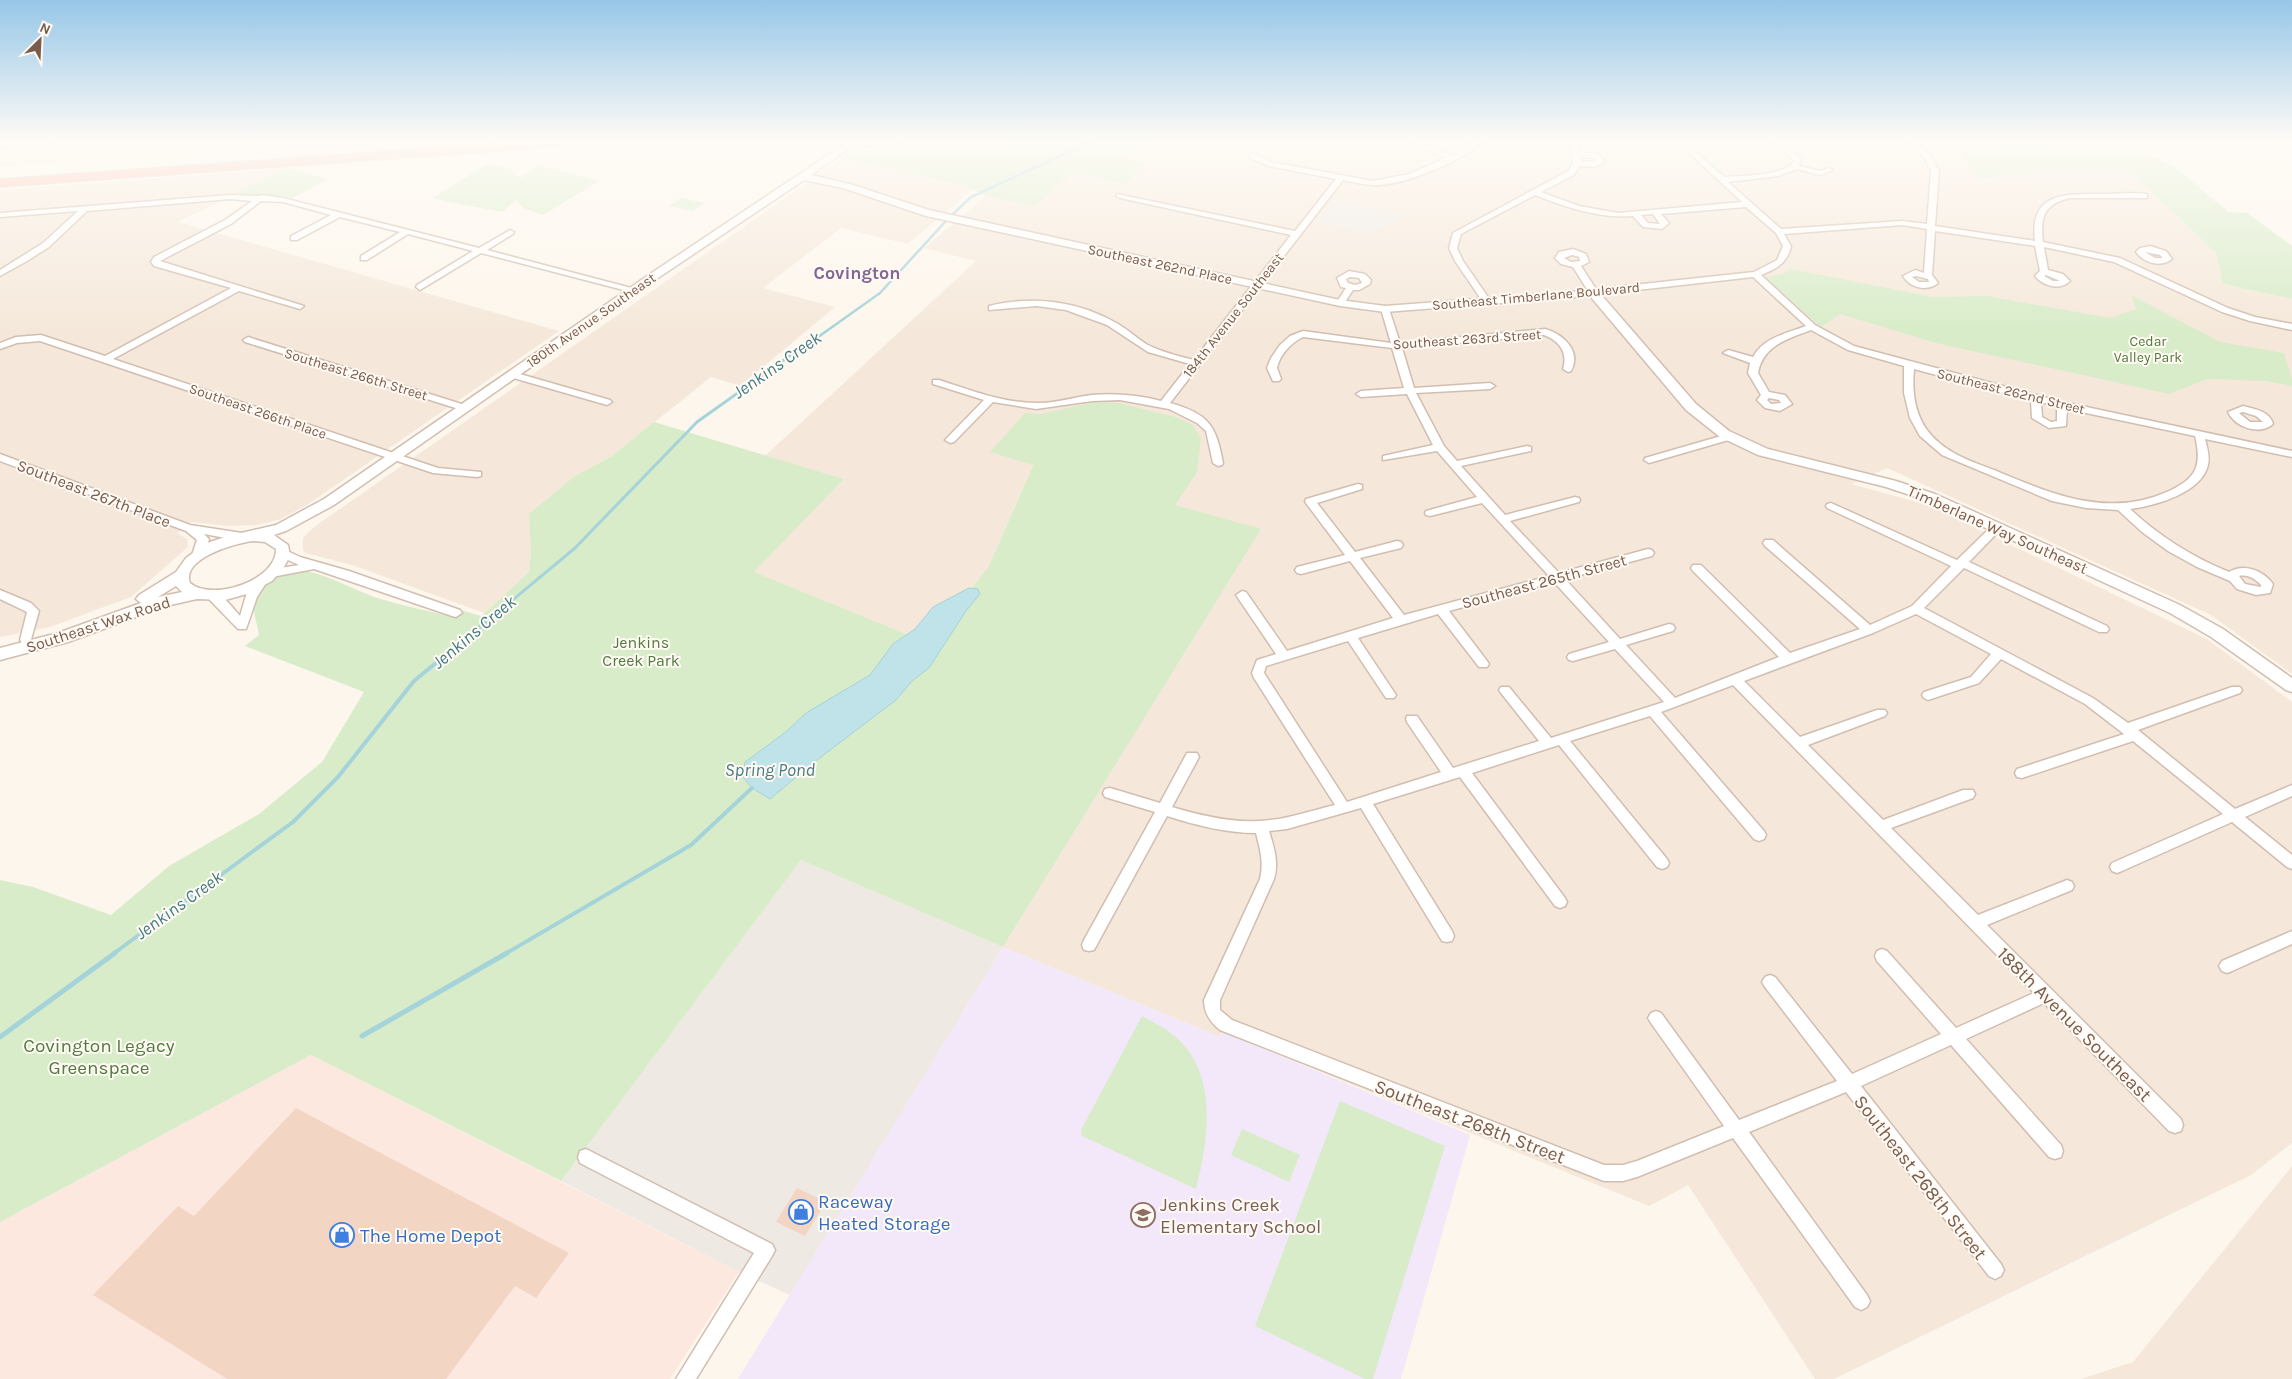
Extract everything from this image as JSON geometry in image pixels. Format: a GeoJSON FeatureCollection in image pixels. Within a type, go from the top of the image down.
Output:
{"type":"FeatureCollection","features":[{"type":"Feature","properties":{"kind":"street"},"geometry":{"type":"LineString","coordinates":[[0,215],[120,205]]}},
{"type":"Feature","properties":{"kind":"street"},"geometry":{"type":"LineString","coordinates":[[251,205],[228,222],[157,259],[155,262],[300,306]]}},
{"type":"Feature","properties":{"kind":"street"},"geometry":{"type":"LineString","coordinates":[[304,205],[635,290]]}},
{"type":"Feature","properties":{"kind":"street","name":"180th Avenue Southeast"},"geometry":{"type":"LineString","coordinates":[[198,555],[214,546],[281,528],[329,502],[759,205]]}},
{"type":"Feature","properties":{"kind":"street","name":"Southeast 262nd Place"},"geometry":{"type":"LineString","coordinates":[[903,205],[926,213],[1257,285]]}},
{"type":"Feature","properties":{"kind":"street"},"geometry":{"type":"LineString","coordinates":[[1164,205],[1296,234]]}},
{"type":"Feature","properties":{"kind":"street","name":"184th Avenue Southeast"},"geometry":{"type":"LineString","coordinates":[[1163,405],[1319,205]]}},
{"type":"Feature","properties":{"kind":"street"},"geometry":{"type":"LineString","coordinates":[[1486,300],[1459,261],[1453,248],[1457,232],[1511,205]]}},
{"type":"Feature","properties":{"kind":"street"},"geometry":{"type":"LineString","coordinates":[[1572,205],[1586,210],[1618,215],[1735,205]]}},
{"type":"Feature","properties":{"kind":"street"},"geometry":{"type":"LineString","coordinates":[[1750,205],[1779,232],[1892,223],[1930,227],[2088,253],[2130,266],[2225,310],[2253,319],[2292,327]]}},
{"type":"Feature","properties":{"kind":"street"},"geometry":{"type":"LineString","coordinates":[[1928,276],[1932,205]]}},
{"type":"Feature","properties":{"kind":"street"},"geometry":{"type":"LineString","coordinates":[[2044,272],[2037,229],[2045,205]]}},
{"type":"Feature","properties":{"kind":"street"},"geometry":{"type":"LineString","coordinates":[[1209,215],[1217,206]]}},
{"type":"Feature","properties":{"kind":"street"},"geometry":{"type":"LineString","coordinates":[[0,273],[47,246],[69,227],[85,208]]}},
{"type":"Feature","properties":{"kind":"street"},"geometry":{"type":"LineString","coordinates":[[1636,215],[1646,225],[1662,227],[1665,223],[1656,213]]}},
{"type":"Feature","properties":{"kind":"street"},"geometry":{"type":"LineString","coordinates":[[294,238],[339,214]]}},
{"type":"Feature","properties":{"kind":"street"},"geometry":{"type":"LineString","coordinates":[[364,258],[408,231]]}},
{"type":"Feature","properties":{"kind":"street"},"geometry":{"type":"LineString","coordinates":[[420,288],[510,232]]}},
{"type":"Feature","properties":{"kind":"street","name":"Southeast Timberlane Boulevard"},"geometry":{"type":"LineString","coordinates":[[1257,285],[1340,303],[1384,309],[1594,292],[1755,274],[1778,264],[1785,256],[1787,246],[1779,232]]}},
{"type":"Feature","properties":{"kind":"street"},"geometry":{"type":"LineString","coordinates":[[2130,266],[2146,258]]}},
{"type":"Feature","properties":{"kind":"street"},"geometry":{"type":"LineString","coordinates":[[1576,265],[1594,292]]}},
{"type":"Feature","properties":{"kind":"street","name":"Southeast 262nd Street"},"geometry":{"type":"LineString","coordinates":[[1755,274],[1812,327],[1851,348],[1909,366],[2036,399],[2292,454]]}},
{"type":"Feature","properties":{"kind":"street"},"geometry":{"type":"LineString","coordinates":[[105,360],[238,288]]}},
{"type":"Feature","properties":{"kind":"street"},"geometry":{"type":"LineString","coordinates":[[1340,303],[1351,288]]}},
{"type":"Feature","properties":{"kind":"street","name":"Timberlane Way Southeast"},"geometry":{"type":"LineString","coordinates":[[1594,292],[1691,407],[1706,422],[1728,437],[1747,447],[1790,460],[1906,488],[1997,527],[2175,609],[2218,633],[2292,686]]}},
{"type":"Feature","properties":{"kind":"street"},"geometry":{"type":"LineString","coordinates":[[992,308],[1026,302],[1066,308],[1111,323],[1136,341],[1158,352],[1196,363]]}},
{"type":"Feature","properties":{"kind":"street"},"geometry":{"type":"LineString","coordinates":[[1384,309],[1410,391],[1439,447],[1453,465],[1673,704]]}},
{"type":"Feature","properties":{"kind":"street"},"geometry":{"type":"LineString","coordinates":[[1766,395],[1754,373],[1755,360],[1762,349],[1812,327]]}},
{"type":"Feature","properties":{"kind":"street","name":"Southeast 263rd Street"},"geometry":{"type":"LineString","coordinates":[[1276,379],[1273,374],[1273,364],[1286,344],[1296,335],[1308,334],[1395,346],[1540,332],[1550,333],[1568,350],[1571,359],[1568,369]]}},
{"type":"Feature","properties":{"kind":"street","name":"Southeast 266th Place"},"geometry":{"type":"LineString","coordinates":[[0,346],[16,340],[40,338],[437,471],[477,474]]}},
{"type":"Feature","properties":{"kind":"street","name":"Southeast 266th Street"},"geometry":{"type":"LineString","coordinates":[[248,340],[465,408]]}},
{"type":"Feature","properties":{"kind":"street"},"geometry":{"type":"LineString","coordinates":[[1728,353],[1755,360]]}},
{"type":"Feature","properties":{"kind":"street"},"geometry":{"type":"LineString","coordinates":[[1909,366],[1907,391],[1911,410],[1925,436],[1936,447],[1984,470],[2057,500],[2083,504],[2121,506],[2164,499],[2193,482],[2204,462],[2199,434]]}},
{"type":"Feature","properties":{"kind":"street"},"geometry":{"type":"LineString","coordinates":[[513,374],[607,402]]}},
{"type":"Feature","properties":{"kind":"street"},"geometry":{"type":"LineString","coordinates":[[936,382],[1027,406],[1044,406],[1105,397],[1131,398],[1163,405],[1193,416],[1204,424],[1214,440],[1218,463]]}},
{"type":"Feature","properties":{"kind":"street"},"geometry":{"type":"LineString","coordinates":[[1361,394],[1490,386]]}},
{"type":"Feature","properties":{"kind":"street"},"geometry":{"type":"LineString","coordinates":[[950,440],[992,398]]}},
{"type":"Feature","properties":{"kind":"street"},"geometry":{"type":"LineString","coordinates":[[2036,399],[2037,418],[2049,425],[2062,424],[2062,405]]}},
{"type":"Feature","properties":{"kind":"street"},"geometry":{"type":"LineString","coordinates":[[2255,426],[2260,446]]}},
{"type":"Feature","properties":{"kind":"street"},"geometry":{"type":"LineString","coordinates":[[1649,460],[1728,437]]}},
{"type":"Feature","properties":{"kind":"street"},"geometry":{"type":"LineString","coordinates":[[1387,458],[1439,447]]}},
{"type":"Feature","properties":{"kind":"street"},"geometry":{"type":"LineString","coordinates":[[1453,465],[1527,449]]}},
{"type":"Feature","properties":{"kind":"street","name":"Southeast 267th Place"},"geometry":{"type":"LineString","coordinates":[[0,457],[188,528],[248,536]]}},
{"type":"Feature","properties":{"kind":"street"},"geometry":{"type":"LineString","coordinates":[[1358,487],[1310,500],[1401,620]]}},
{"type":"Feature","properties":{"kind":"street"},"geometry":{"type":"LineString","coordinates":[[1430,513],[1484,499]]}},
{"type":"Feature","properties":{"kind":"street"},"geometry":{"type":"LineString","coordinates":[[1503,519],[1575,500]]}},
{"type":"Feature","properties":{"kind":"street","name":"180th Avenue Southeast"},"geometry":{"type":"LineString","coordinates":[[267,576],[278,566],[283,550],[298,530],[318,514],[329,502]]}},
{"type":"Feature","properties":{"kind":"street"},"geometry":{"type":"LineString","coordinates":[[1831,506],[2103,630]]}},
{"type":"Feature","properties":{"kind":"street"},"geometry":{"type":"LineString","coordinates":[[2121,506],[2161,542],[2204,566],[2232,578]]}},
{"type":"Feature","properties":{"kind":"street"},"geometry":{"type":"LineString","coordinates":[[1110,793],[1163,811],[1215,824],[1261,827],[1287,824],[1344,808],[1673,704],[1788,658],[1868,630],[1916,609],[1962,565],[1997,527]]}},
{"type":"Feature","properties":{"kind":"street","name":"Southeast 267th Place"},"geometry":{"type":"LineString","coordinates":[[188,528],[203,539],[198,555]]}},
{"type":"Feature","properties":{"kind":"street"},"geometry":{"type":"LineString","coordinates":[[248,536],[276,540],[290,558],[345,574],[456,613]]}},
{"type":"Feature","properties":{"kind":"street"},"geometry":{"type":"LineString","coordinates":[[1769,543],[1868,630]]}},
{"type":"Feature","properties":{"kind":"street"},"geometry":{"type":"LineString","coordinates":[[1301,570],[1397,545]]}},
{"type":"Feature","properties":{"kind":"street","name":"Southeast 265th Street"},"geometry":{"type":"LineString","coordinates":[[1344,808],[1260,678],[1259,667],[1264,661],[1401,620],[1648,553]]}},
{"type":"Feature","properties":{"kind":"street","name":"Southeast Wax Road"},"geometry":{"type":"LineString","coordinates":[[0,646],[80,625],[132,604],[165,588],[182,575],[188,565],[198,555]]}},
{"type":"Feature","properties":{"kind":"street"},"geometry":{"type":"LineString","coordinates":[[212,596],[230,610],[233,618],[242,626],[250,595],[267,576],[296,568],[319,567]]}},
{"type":"Feature","properties":{"kind":"street"},"geometry":{"type":"LineString","coordinates":[[1697,568],[1788,658]]}},
{"type":"Feature","properties":{"kind":"street"},"geometry":{"type":"LineString","coordinates":[[182,575],[184,587],[196,594]]}},
{"type":"Feature","properties":{"kind":"street","name":"Southeast Wax Road"},"geometry":{"type":"LineString","coordinates":[[0,654],[62,638],[163,601],[196,594],[212,596],[238,591],[267,576]]}},
{"type":"Feature","properties":{"kind":"street"},"geometry":{"type":"LineString","coordinates":[[0,594],[27,606],[33,611],[26,640]]}},
{"type":"Feature","properties":{"kind":"street"},"geometry":{"type":"LineString","coordinates":[[1242,595],[1282,655]]}},
{"type":"Feature","properties":{"kind":"street"},"geometry":{"type":"LineString","coordinates":[[1916,609],[2082,697],[2131,732],[2292,863]]}},
{"type":"Feature","properties":{"kind":"street","name":"Southeast 265th Street"},"geometry":{"type":"LineString","coordinates":[[1440,610],[1483,664]]}},
{"type":"Feature","properties":{"kind":"street"},"geometry":{"type":"LineString","coordinates":[[1573,658],[1669,628]]}},
{"type":"Feature","properties":{"kind":"street"},"geometry":{"type":"LineString","coordinates":[[1350,635],[1390,695]]}},
{"type":"Feature","properties":{"kind":"street"},"geometry":{"type":"LineString","coordinates":[[1928,695],[1975,680],[2000,652]]}},
{"type":"Feature","properties":{"kind":"street","name":"188th Avenue Southeast"},"geometry":{"type":"LineString","coordinates":[[1736,680],[2175,1125]]}},
{"type":"Feature","properties":{"kind":"street"},"geometry":{"type":"LineString","coordinates":[[1505,690],[1548,743]]}},
{"type":"Feature","properties":{"kind":"street"},"geometry":{"type":"LineString","coordinates":[[2022,773],[2236,690]]}},
{"type":"Feature","properties":{"kind":"street"},"geometry":{"type":"LineString","coordinates":[[1652,710],[1759,835]]}},
{"type":"Feature","properties":{"kind":"street"},"geometry":{"type":"LineString","coordinates":[[1798,743],[1881,713]]}},
{"type":"Feature","properties":{"kind":"street"},"geometry":{"type":"LineString","coordinates":[[1412,720],[1560,902]]}},
{"type":"Feature","properties":{"kind":"street"},"geometry":{"type":"LineString","coordinates":[[1561,739],[1662,863]]}},
{"type":"Feature","properties":{"kind":"street"},"geometry":{"type":"LineString","coordinates":[[1089,945],[1192,757]]}},
{"type":"Feature","properties":{"kind":"street"},"geometry":{"type":"LineString","coordinates":[[2117,867],[2292,790]]}},
{"type":"Feature","properties":{"kind":"street"},"geometry":{"type":"LineString","coordinates":[[1880,827],[1968,794]]}},
{"type":"Feature","properties":{"kind":"street"},"geometry":{"type":"LineString","coordinates":[[1364,801],[1447,936]]}},
{"type":"Feature","properties":{"kind":"street","name":"Southeast 268th Street"},"geometry":{"type":"LineString","coordinates":[[1261,827],[1269,857],[1268,874],[1212,1000],[1211,1010],[1216,1017],[1226,1025],[1604,1173],[1623,1173],[1636,1170],[1848,1084],[2046,995]]}},
{"type":"Feature","properties":{"kind":"street"},"geometry":{"type":"LineString","coordinates":[[1975,922],[2066,886]]}},
{"type":"Feature","properties":{"kind":"street"},"geometry":{"type":"LineString","coordinates":[[2228,966],[2292,938]]}},
{"type":"Feature","properties":{"kind":"street"},"geometry":{"type":"LineString","coordinates":[[1882,956],[2055,1151]]}},
{"type":"Feature","properties":{"kind":"street","name":"Southeast 268th Street"},"geometry":{"type":"LineString","coordinates":[[1770,982],[1995,1270]]}},
{"type":"Feature","properties":{"kind":"street"},"geometry":{"type":"LineString","coordinates":[[1656,1018],[1861,1301]]}},
{"type":"Feature","properties":{"kind":"street"},"geometry":{"type":"LineString","coordinates":[[586,1157],[766,1250],[685,1379]]}},
{"type":"Feature","properties":{"kind":"shaded area"},"geometry":{"type":"Polygon","coordinates":[[[0,205],[212,205],[178,222],[559,331],[307,505],[281,519],[257,525],[229,526],[192,522],[177,533],[187,539],[188,547],[131,597],[50,627],[0,637],[0,205]]]}},
{"type":"Feature","properties":{"kind":"shaded area"},"geometry":{"type":"Polygon","coordinates":[[[775,205],[954,205],[908,244],[841,228],[763,288],[835,307],[740,386],[711,377],[612,456],[575,476],[531,553],[529,572],[484,613],[355,566],[306,553],[303,550],[303,538],[314,527],[775,205]]]}},
{"type":"Feature","properties":{"kind":"shaded area"},"geometry":{"type":"Polygon","coordinates":[[[975,205],[2165,205],[2216,253],[2223,284],[2292,299],[2292,674],[2211,615],[1887,468],[1851,484],[1928,505],[2207,639],[2292,702],[2292,1143],[2251,1175],[1834,1379],[1815,1379],[1688,1185],[1649,1206],[1223,1032],[1220,1037],[1003,947],[1260,530],[1033,464],[989,566],[928,643],[753,572],[844,479],[765,456],[976,261],[924,248],[975,205]]]}},
{"type":"Feature","properties":{"kind":"shaded area"},"geometry":{"type":"Polygon","coordinates":[[[1331,205],[1361,205],[1407,215],[1371,233],[1319,221],[1331,205]]]}},
{"type":"Feature","properties":{"kind":"shaded area"},"geometry":{"type":"Polygon","coordinates":[[[801,860],[1003,947],[790,1295],[739,1272],[561,1181],[801,860]]]}},
{"type":"Feature","properties":{"kind":"shaded area","name":"Jenkins Creek Elementary School"},"geometry":{"type":"Polygon","coordinates":[[[1003,947],[1220,1037],[1223,1032],[1470,1135],[1401,1379],[738,1379],[1003,947]]]}},
{"type":"Feature","properties":{"kind":"shaded area"},"geometry":{"type":"Polygon","coordinates":[[[311,1055],[739,1272],[670,1379],[0,1379],[0,1222],[311,1055]]]}},
{"type":"Feature","properties":{"kind":"shaded area"},"geometry":{"type":"Polygon","coordinates":[[[2292,1166],[2292,1379],[2081,1379],[2133,1362],[2292,1166]]]}},
{"type":"Feature","properties":{"kind":"green space"},"geometry":{"type":"Polygon","coordinates":[[[467,205],[510,205],[502,212],[467,205]]]}},
{"type":"Feature","properties":{"kind":"green space"},"geometry":{"type":"Polygon","coordinates":[[[521,205],[559,205],[543,215],[523,208],[521,205]]]}},
{"type":"Feature","properties":{"kind":"green space"},"geometry":{"type":"Polygon","coordinates":[[[670,205],[701,205],[693,211],[670,205]]]}},
{"type":"Feature","properties":{"kind":"green space"},"geometry":{"type":"Polygon","coordinates":[[[2165,205],[2220,205],[2228,212],[2247,213],[2292,246],[2292,299],[2223,284],[2216,253],[2165,205]]]}},
{"type":"Feature","properties":{"kind":"green space","name":"Cedar Valley Park"},"geometry":{"type":"Polygon","coordinates":[[[1790,269],[1933,297],[1987,296],[2110,318],[2136,309],[2131,295],[2220,342],[2284,353],[2292,379],[2292,386],[2266,381],[2207,379],[2169,394],[1936,343],[1840,314],[1821,327],[1764,277],[1782,274],[1790,269]]]}},
{"type":"Feature","properties":{"kind":"green space"},"geometry":{"type":"Polygon","coordinates":[[[1099,401],[1118,403],[1176,417],[1193,425],[1201,438],[1197,472],[1175,505],[1261,529],[1003,947],[801,860],[561,1181],[311,1055],[0,1222],[0,880],[33,887],[111,915],[169,866],[259,814],[322,762],[364,692],[245,646],[259,635],[254,605],[256,596],[267,582],[283,574],[301,571],[310,572],[393,603],[452,617],[461,610],[481,616],[529,572],[531,553],[529,514],[575,476],[612,456],[654,422],[844,479],[754,572],[928,643],[989,566],[1033,465],[990,452],[1025,413],[1040,414],[1099,401]]]}},
{"type":"Feature","properties":{"kind":"green space"},"geometry":{"type":"Polygon","coordinates":[[[1142,1016],[1169,1031],[1187,1049],[1197,1066],[1204,1086],[1207,1106],[1207,1127],[1196,1189],[1082,1136],[1081,1130],[1142,1016]]]}},
{"type":"Feature","properties":{"kind":"green space"},"geometry":{"type":"Polygon","coordinates":[[[1340,1101],[1445,1146],[1373,1379],[1365,1379],[1255,1326],[1340,1101]]]}},
{"type":"Feature","properties":{"kind":"green space"},"geometry":{"type":"Polygon","coordinates":[[[1242,1129],[1300,1155],[1289,1182],[1231,1155],[1242,1129]]]}},
{"type":"Feature","properties":{"kind":"water","name":"Spring Pond"},"geometry":{"type":"Polygon","coordinates":[[[969,588],[978,589],[980,594],[966,611],[929,668],[912,681],[896,700],[817,760],[770,799],[752,788],[743,777],[745,762],[787,731],[806,713],[870,675],[893,644],[915,629],[933,607],[969,588]]]}},
{"type":"Feature","properties":{"kind":"building","name":"The Home Depot"},"geometry":{"type":"Polygon","coordinates":[[[296,1108],[569,1253],[536,1298],[515,1286],[446,1379],[227,1379],[93,1295],[178,1206],[194,1216],[296,1108]]]}},
{"type":"Feature","properties":{"kind":"building","name":"Raceway Heated Storage"},"geometry":{"type":"Polygon","coordinates":[[[797,1188],[826,1202],[805,1236],[776,1222],[797,1188]]]}},
{"type":"Feature","properties":{"kind":"waterway","name":"Jenkins Creek"},"geometry":{"type":"LineString","coordinates":[[952,215],[962,205]]}},
{"type":"Feature","properties":{"kind":"waterway","name":"Jenkins Creek"},"geometry":{"type":"LineString","coordinates":[[797,352],[880,293],[945,222]]}},
{"type":"Feature","properties":{"kind":"waterway","name":"Jenkins Creek"},"geometry":{"type":"LineString","coordinates":[[491,618],[575,548],[697,422],[798,350]]}},
{"type":"Feature","properties":{"kind":"waterway","name":"Jenkins Creek"},"geometry":{"type":"LineString","coordinates":[[113,954],[293,822],[338,777],[414,681],[492,617]]}},
{"type":"Feature","properties":{"kind":"waterway"},"geometry":{"type":"LineString","coordinates":[[505,954],[691,845],[752,788]]}},
{"type":"Feature","properties":{"kind":"waterway","name":"Jenkins Creek"},"geometry":{"type":"LineString","coordinates":[[0,1037],[115,953]]}},
{"type":"Feature","properties":{"kind":"waterway"},"geometry":{"type":"LineString","coordinates":[[362,1036],[507,953]]}},
{"type":"Feature","properties":{"kind":"place","name":"Raceway Heated Storage"},"geometry":{"type":"Point","coordinates":[801,1212]}},
{"type":"Feature","properties":{"kind":"place","name":"Jenkins Creek Elementary School"},"geometry":{"type":"Point","coordinates":[1143,1215]}},
{"type":"Feature","properties":{"kind":"place","name":"The Home Depot"},"geometry":{"type":"Point","coordinates":[342,1235]}},
{"type":"Feature","properties":{"kind":"district","name":"Covington"},"geometry":{"type":"Point","coordinates":[857,273]}},
{"type":"Feature","properties":{"kind":"park label","name":"Jenkins Creek Park"},"geometry":{"type":"Point","coordinates":[641,651]}},
{"type":"Feature","properties":{"kind":"park label","name":"Covington Legacy Greenspace"},"geometry":{"type":"Point","coordinates":[99,1056]}}]}
